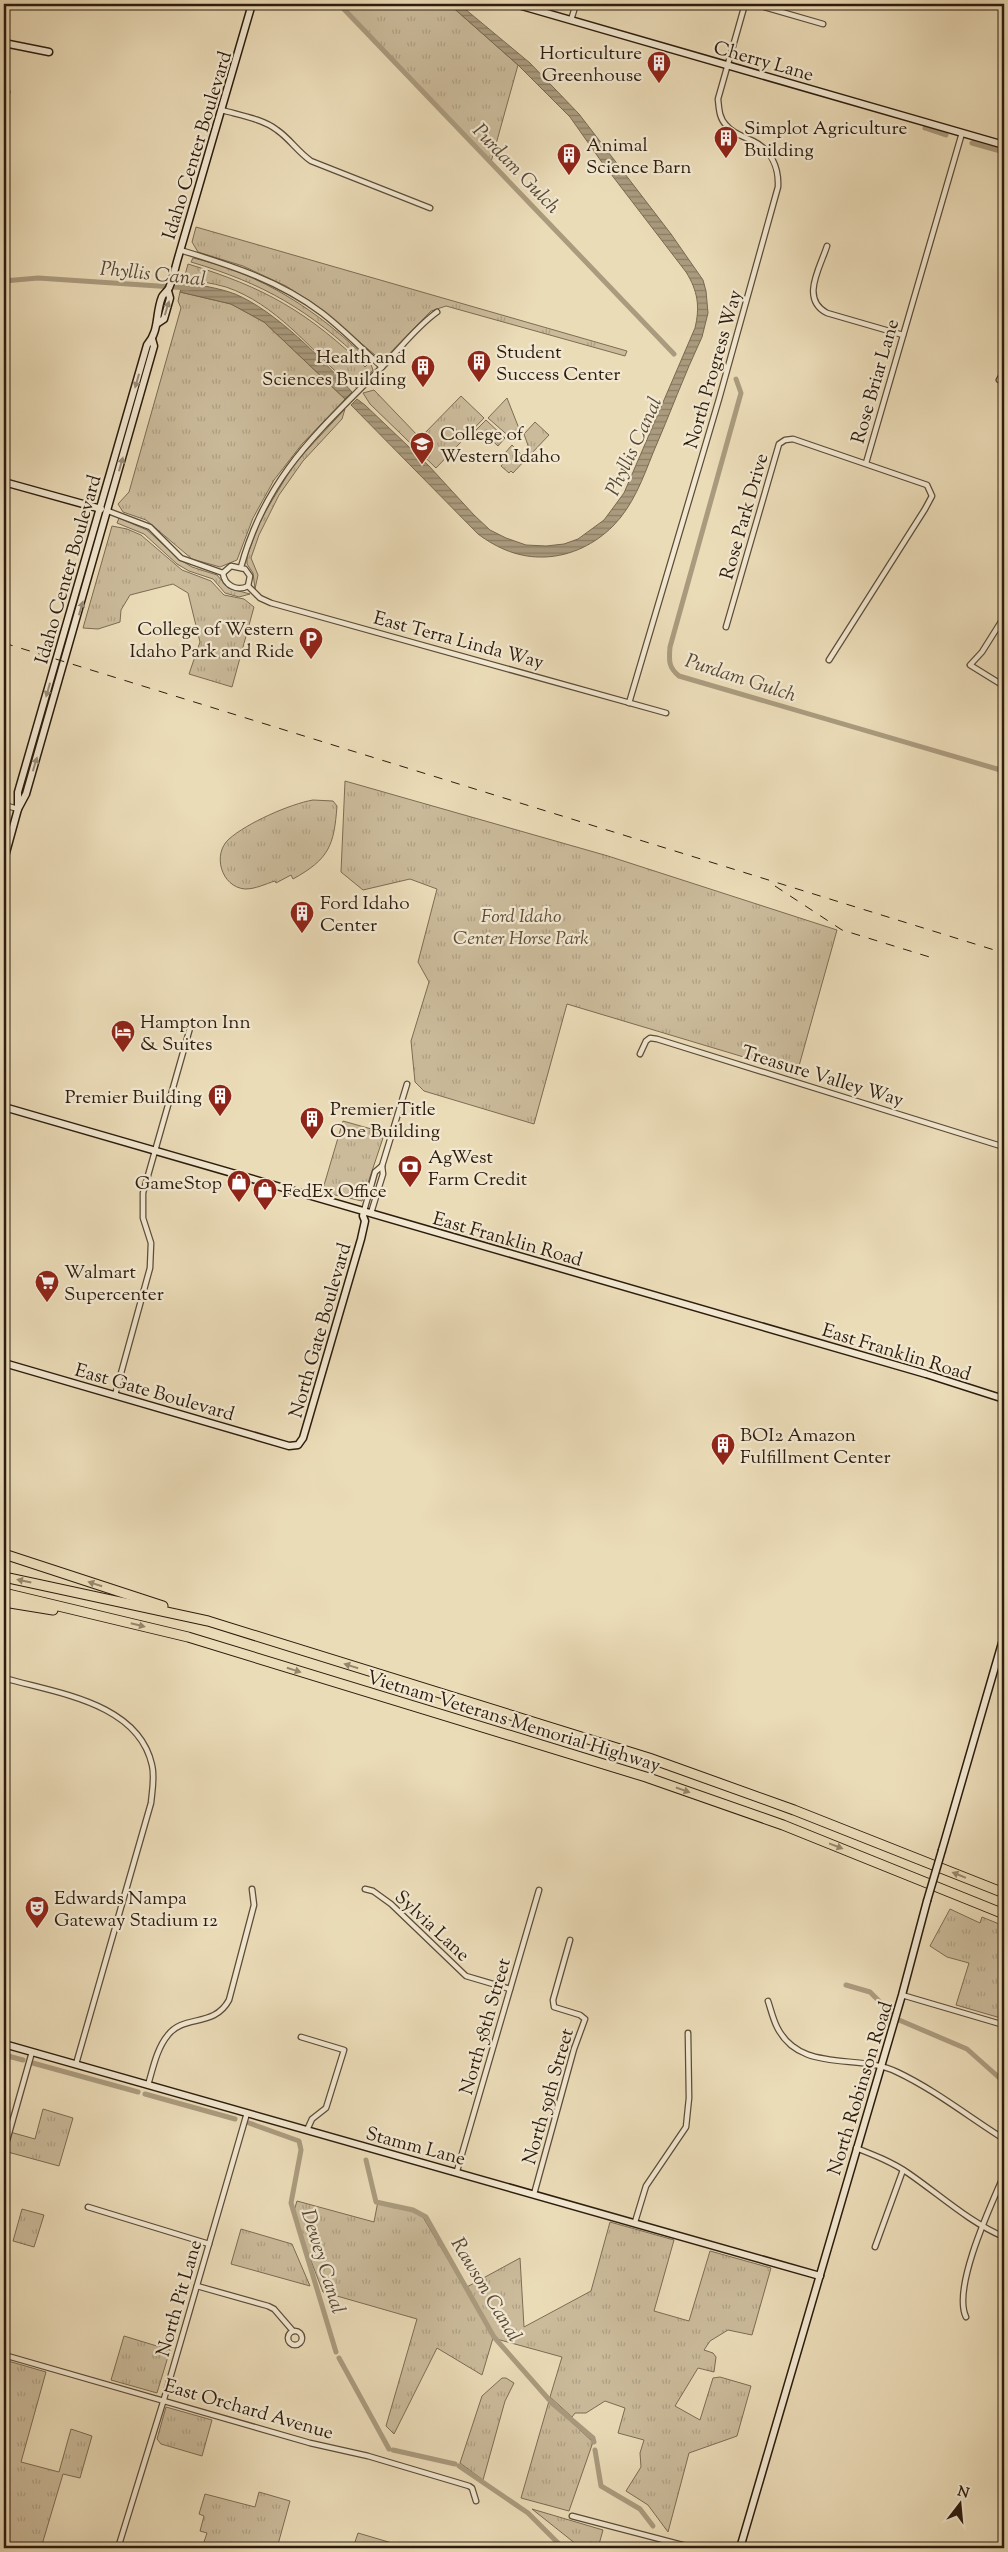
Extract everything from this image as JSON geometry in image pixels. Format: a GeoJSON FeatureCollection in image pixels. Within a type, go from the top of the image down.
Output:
{"type":"FeatureCollection","features":[{"type":"Feature","properties":{"kind":"highway"},"geometry":{"type":"LineString","coordinates":[[4,1554],[208,1621]]}},
{"type":"Feature","properties":{"kind":"highway","name":"Vietnam Veterans Memorial Highway"},"geometry":{"type":"LineString","coordinates":[[4,1576],[208,1621],[649,1758],[803,1813],[1004,1894]]}},
{"type":"Feature","properties":{"kind":"highway","name":"Vietnam Veterans Memorial Highway"},"geometry":{"type":"LineString","coordinates":[[4,1593],[188,1637],[646,1777],[783,1825],[1004,1914]]}},
{"type":"Feature","properties":{"kind":"highway"},"geometry":{"type":"LineString","coordinates":[[4,1602],[91,1613]]}},
{"type":"Feature","properties":{"kind":"main road","name":"Cherry Lane"},"geometry":{"type":"LineString","coordinates":[[515,4],[1004,145]]}},
{"type":"Feature","properties":{"kind":"main road","name":"Idaho Center Boulevard"},"geometry":{"type":"LineString","coordinates":[[18,809],[18,792],[99,509],[147,345],[152,339],[158,323],[156,318],[162,295],[168,291],[251,5]]}},
{"type":"Feature","properties":{"kind":"main road"},"geometry":{"type":"LineString","coordinates":[[4,43],[49,52]]}},
{"type":"Feature","properties":{"kind":"main road","name":"Idaho Center Boulevard"},"geometry":{"type":"LineString","coordinates":[[4,860],[18,809],[26,794],[35,767],[108,511],[154,346],[152,339]]}},
{"type":"Feature","properties":{"kind":"main road"},"geometry":{"type":"LineString","coordinates":[[4,482],[108,511]]}},
{"type":"Feature","properties":{"kind":"main road","name":"East Franklin Road"},"geometry":{"type":"LineString","coordinates":[[4,1107],[926,1374],[1004,1399]]}},
{"type":"Feature","properties":{"kind":"main road","name":"North Gate Boulevard"},"geometry":{"type":"LineString","coordinates":[[298,1445],[304,1438],[365,1221],[363,1216],[368,1212]]}},
{"type":"Feature","properties":{"kind":"main road","name":"East Gate Boulevard"},"geometry":{"type":"LineString","coordinates":[[4,1363],[289,1446],[298,1445]]}},
{"type":"Feature","properties":{"kind":"main road","name":"North Robinson Road"},"geometry":{"type":"LineString","coordinates":[[740,2548],[881,2067],[1004,1636]]}},
{"type":"Feature","properties":{"kind":"main road","name":"Stamm Lane"},"geometry":{"type":"LineString","coordinates":[[4,2044],[457,2171],[820,2276]]}},
{"type":"Feature","properties":{"kind":"street"},"geometry":{"type":"LineString","coordinates":[[4,4],[27,6],[30,4]]}},
{"type":"Feature","properties":{"kind":"street"},"geometry":{"type":"LineString","coordinates":[[572,20],[576,4]]}},
{"type":"Feature","properties":{"kind":"street","name":"North Progress Way"},"geometry":{"type":"LineString","coordinates":[[629,703],[720,399],[778,187],[774,162],[767,151],[754,142],[735,134],[725,125],[719,113],[718,99],[745,4]]}},
{"type":"Feature","properties":{"kind":"street"},"geometry":{"type":"LineString","coordinates":[[754,4],[823,24]]}},
{"type":"Feature","properties":{"kind":"street"},"geometry":{"type":"LineString","coordinates":[[4,86],[7,92],[4,104]]}},
{"type":"Feature","properties":{"kind":"street"},"geometry":{"type":"LineString","coordinates":[[222,110],[268,124],[278,130],[296,151],[311,161],[430,208]]}},
{"type":"Feature","properties":{"kind":"street","name":"Rose Briar Lane"},"geometry":{"type":"LineString","coordinates":[[830,660],[932,496],[928,485],[866,463],[962,133]]}},
{"type":"Feature","properties":{"kind":"street"},"geometry":{"type":"LineString","coordinates":[[828,246],[813,289],[813,300],[818,309],[902,335]]}},
{"type":"Feature","properties":{"kind":"street"},"geometry":{"type":"LineString","coordinates":[[180,250],[241,269],[299,297],[342,330],[382,367]]}},
{"type":"Feature","properties":{"kind":"street"},"geometry":{"type":"LineString","coordinates":[[241,567],[250,537],[270,493],[297,456],[346,403],[437,312]]}},
{"type":"Feature","properties":{"kind":"street"},"geometry":{"type":"LineString","coordinates":[[999,380],[1004,371]]}},
{"type":"Feature","properties":{"kind":"street","name":"Rose Park Drive"},"geometry":{"type":"LineString","coordinates":[[726,627],[779,444],[785,440],[792,440],[866,463]]}},
{"type":"Feature","properties":{"kind":"street"},"geometry":{"type":"LineString","coordinates":[[108,511],[150,527],[181,558],[223,573]]}},
{"type":"Feature","properties":{"kind":"street"},"geometry":{"type":"LineString","coordinates":[[231,566],[241,567],[250,576],[248,586],[238,588],[229,585],[224,579],[223,573],[231,566]]}},
{"type":"Feature","properties":{"kind":"street","name":"East Terra Linda Way"},"geometry":{"type":"LineString","coordinates":[[248,586],[260,598],[271,603],[666,713]]}},
{"type":"Feature","properties":{"kind":"street"},"geometry":{"type":"LineString","coordinates":[[1004,617],[982,652],[970,665],[1004,686]]}},
{"type":"Feature","properties":{"kind":"street"},"geometry":{"type":"LineString","coordinates":[[4,805],[18,809]]}},
{"type":"Feature","properties":{"kind":"street"},"geometry":{"type":"LineString","coordinates":[[115,1395],[150,1268],[151,1243],[143,1218],[142,1200],[154,1150],[192,1022]]}},
{"type":"Feature","properties":{"kind":"street","name":"Treasure Valley Way"},"geometry":{"type":"LineString","coordinates":[[640,1054],[646,1041],[650,1038],[657,1039],[1004,1147]]}},
{"type":"Feature","properties":{"kind":"street"},"geometry":{"type":"LineString","coordinates":[[368,1212],[383,1174],[382,1166],[407,1084]]}},
{"type":"Feature","properties":{"kind":"street"},"geometry":{"type":"LineString","coordinates":[[368,1212],[375,1172],[382,1166]]}},
{"type":"Feature","properties":{"kind":"street"},"geometry":{"type":"LineString","coordinates":[[4,1678],[103,1708],[135,1731],[148,1753],[153,1767],[151,1804],[76,2064]]}},
{"type":"Feature","properties":{"kind":"street"},"geometry":{"type":"LineString","coordinates":[[148,2085],[160,2046],[169,2033],[184,2024],[213,2017],[230,2000],[254,1905],[252,1889]]}},
{"type":"Feature","properties":{"kind":"street","name":"Sylvia Lane"},"geometry":{"type":"LineString","coordinates":[[365,1889],[373,1891],[391,1904],[466,1976],[510,1989]]}},
{"type":"Feature","properties":{"kind":"street","name":"North 58th Street"},"geometry":{"type":"LineString","coordinates":[[457,2171],[539,1890]]}},
{"type":"Feature","properties":{"kind":"street","name":"North 59th Street"},"geometry":{"type":"LineString","coordinates":[[534,2194],[574,2049],[585,2019],[580,2015],[554,2006],[553,2000],[570,1940]]}},
{"type":"Feature","properties":{"kind":"street"},"geometry":{"type":"LineString","coordinates":[[902,1994],[1004,2025]]}},
{"type":"Feature","properties":{"kind":"street"},"geometry":{"type":"LineString","coordinates":[[768,2001],[778,2028],[790,2044],[806,2054],[826,2061],[858,2061],[896,2071],[1004,2139]]}},
{"type":"Feature","properties":{"kind":"street"},"geometry":{"type":"LineString","coordinates":[[635,2222],[646,2186],[686,2126],[689,2098],[688,2032]]}},
{"type":"Feature","properties":{"kind":"street"},"geometry":{"type":"LineString","coordinates":[[301,2037],[344,2050],[326,2108],[312,2118],[307,2130]]}},
{"type":"Feature","properties":{"kind":"street"},"geometry":{"type":"LineString","coordinates":[[4,2151],[32,2052]]}},
{"type":"Feature","properties":{"kind":"street","name":"North Pit Lane"},"geometry":{"type":"LineString","coordinates":[[118,2548],[198,2286],[248,2113]]}},
{"type":"Feature","properties":{"kind":"street"},"geometry":{"type":"LineString","coordinates":[[856,2148],[904,2170],[982,2225],[1004,2238]]}},
{"type":"Feature","properties":{"kind":"street"},"geometry":{"type":"LineString","coordinates":[[875,2248],[904,2170]]}},
{"type":"Feature","properties":{"kind":"street"},"geometry":{"type":"LineString","coordinates":[[966,2317],[962,2298],[982,2225],[1004,2175]]}},
{"type":"Feature","properties":{"kind":"street"},"geometry":{"type":"LineString","coordinates":[[88,2207],[209,2244]]}},
{"type":"Feature","properties":{"kind":"street"},"geometry":{"type":"LineString","coordinates":[[198,2286],[268,2306],[274,2309],[293,2332]]}},
{"type":"Feature","properties":{"kind":"street","name":"East Orchard Avenue"},"geometry":{"type":"LineString","coordinates":[[4,2355],[469,2486],[472,2488],[476,2501]]}},
{"type":"Feature","properties":{"kind":"street"},"geometry":{"type":"LineString","coordinates":[[572,2516],[694,2548]]}},
{"type":"Feature","properties":{"kind":"green space"},"geometry":{"type":"Polygon","coordinates":[[[340,4],[449,4],[518,65],[491,162],[340,4]]]}},
{"type":"Feature","properties":{"kind":"green space"},"geometry":{"type":"Polygon","coordinates":[[[196,227],[627,351],[625,356],[446,306],[431,311],[381,360],[313,303],[286,286],[243,266],[198,252],[192,242],[196,227]]]}},
{"type":"Feature","properties":{"kind":"green space"},"geometry":{"type":"Polygon","coordinates":[[[193,258],[218,265],[266,284],[309,310],[368,360],[365,363],[325,328],[285,301],[242,280],[191,262],[193,258]]]}},
{"type":"Feature","properties":{"kind":"green space"},"geometry":{"type":"Polygon","coordinates":[[[188,264],[240,282],[284,304],[324,331],[365,367],[370,362],[373,370],[357,388],[347,382],[291,328],[261,304],[226,287],[184,279],[188,264]]]}},
{"type":"Feature","properties":{"kind":"green space"},"geometry":{"type":"Polygon","coordinates":[[[180,292],[231,304],[264,322],[345,399],[302,444],[274,480],[253,518],[237,560],[220,567],[192,559],[146,520],[123,512],[118,504],[129,492],[181,308],[178,301],[180,292]]]}},
{"type":"Feature","properties":{"kind":"green space"},"geometry":{"type":"Polygon","coordinates":[[[374,390],[420,438],[461,396],[484,418],[436,468],[370,404],[363,393],[374,390]]]}},
{"type":"Feature","properties":{"kind":"green space"},"geometry":{"type":"Polygon","coordinates":[[[507,398],[520,431],[512,439],[488,418],[507,398]]]}},
{"type":"Feature","properties":{"kind":"green space"},"geometry":{"type":"Polygon","coordinates":[[[345,409],[342,419],[303,461],[279,495],[259,535],[251,558],[258,575],[255,589],[253,573],[247,564],[247,556],[261,519],[294,464],[345,409]]]}},
{"type":"Feature","properties":{"kind":"green space"},"geometry":{"type":"Polygon","coordinates":[[[486,420],[505,438],[498,446],[483,432],[476,439],[473,433],[486,420]]]}},
{"type":"Feature","properties":{"kind":"green space"},"geometry":{"type":"Polygon","coordinates":[[[535,422],[549,435],[531,454],[524,434],[535,422]]]}},
{"type":"Feature","properties":{"kind":"green space"},"geometry":{"type":"Polygon","coordinates":[[[512,445],[526,459],[513,473],[511,471],[509,473],[501,466],[509,457],[505,453],[512,445]]]}},
{"type":"Feature","properties":{"kind":"green space"},"geometry":{"type":"Polygon","coordinates":[[[119,518],[147,530],[179,559],[192,567],[217,575],[228,588],[250,594],[239,597],[225,593],[213,579],[189,571],[177,564],[144,534],[117,523],[119,518]]]}},
{"type":"Feature","properties":{"kind":"green space"},"geometry":{"type":"Polygon","coordinates":[[[112,526],[127,529],[141,535],[182,570],[211,581],[224,595],[244,599],[254,607],[232,687],[189,674],[200,642],[188,593],[173,584],[130,595],[121,610],[120,622],[98,629],[83,628],[112,526]]]}},
{"type":"Feature","properties":{"kind":"green space","name":"Ford Idaho Center Horse Park"},"geometry":{"type":"Polygon","coordinates":[[[345,781],[608,856],[837,930],[797,1073],[567,1004],[534,1124],[424,1091],[415,1082],[411,1041],[429,982],[418,962],[437,889],[410,879],[363,890],[341,872],[345,781]]]}},
{"type":"Feature","properties":{"kind":"green space"},"geometry":{"type":"Polygon","coordinates":[[[313,800],[333,801],[337,806],[331,841],[322,858],[315,865],[293,879],[291,875],[276,883],[275,881],[249,889],[237,887],[230,882],[225,876],[220,861],[224,845],[229,839],[246,827],[269,815],[313,800]]]}},
{"type":"Feature","properties":{"kind":"green space"},"geometry":{"type":"Polygon","coordinates":[[[343,1121],[382,1132],[384,1135],[362,1201],[322,1192],[343,1121]]]}},
{"type":"Feature","properties":{"kind":"green space"},"geometry":{"type":"Polygon","coordinates":[[[950,1909],[980,1923],[982,1917],[1004,1926],[1004,2019],[956,2005],[969,1963],[947,1957],[930,1946],[950,1909]]]}},
{"type":"Feature","properties":{"kind":"green space"},"geometry":{"type":"Polygon","coordinates":[[[43,2109],[73,2118],[59,2166],[4,2151],[10,2132],[35,2139],[43,2109]]]}},
{"type":"Feature","properties":{"kind":"green space"},"geometry":{"type":"Polygon","coordinates":[[[297,2201],[374,2222],[378,2201],[420,2212],[465,2288],[520,2258],[524,2327],[591,2291],[610,2222],[674,2240],[654,2311],[689,2321],[710,2251],[771,2268],[752,2335],[728,2330],[710,2341],[704,2350],[713,2353],[716,2357],[714,2372],[698,2368],[675,2406],[700,2420],[713,2378],[720,2377],[751,2386],[737,2436],[689,2453],[668,2532],[648,2505],[626,2491],[641,2467],[640,2453],[644,2440],[618,2433],[625,2408],[605,2401],[586,2413],[575,2413],[572,2417],[550,2397],[562,2357],[493,2338],[482,2375],[437,2348],[394,2434],[386,2426],[417,2319],[323,2292],[293,2214],[297,2201]]]}},
{"type":"Feature","properties":{"kind":"green space"},"geometry":{"type":"Polygon","coordinates":[[[22,2209],[44,2215],[34,2247],[13,2241],[22,2209]]]}},
{"type":"Feature","properties":{"kind":"green space"},"geometry":{"type":"Polygon","coordinates":[[[241,2229],[292,2244],[310,2286],[231,2264],[241,2229]]]}},
{"type":"Feature","properties":{"kind":"green space"},"geometry":{"type":"Polygon","coordinates":[[[124,2336],[170,2350],[157,2393],[111,2380],[124,2336]]]}},
{"type":"Feature","properties":{"kind":"green space"},"geometry":{"type":"Polygon","coordinates":[[[8,2361],[46,2372],[21,2462],[59,2472],[71,2429],[92,2436],[80,2478],[63,2474],[41,2548],[4,2548],[4,2375],[8,2361]]]}},
{"type":"Feature","properties":{"kind":"green space"},"geometry":{"type":"Polygon","coordinates":[[[502,2378],[506,2378],[514,2383],[505,2401],[483,2480],[460,2463],[482,2396],[502,2378]]]}},
{"type":"Feature","properties":{"kind":"green space"},"geometry":{"type":"Polygon","coordinates":[[[549,2401],[593,2442],[569,2511],[521,2498],[549,2401]]]}},
{"type":"Feature","properties":{"kind":"green space"},"geometry":{"type":"Polygon","coordinates":[[[166,2407],[212,2420],[202,2456],[161,2444],[157,2439],[166,2407]]]}},
{"type":"Feature","properties":{"kind":"green space"},"geometry":{"type":"Polygon","coordinates":[[[259,2492],[290,2501],[277,2548],[202,2548],[207,2533],[200,2531],[204,2516],[199,2514],[205,2494],[255,2507],[259,2492]]]}},
{"type":"Feature","properties":{"kind":"green space"},"geometry":{"type":"Polygon","coordinates":[[[532,2509],[603,2530],[598,2548],[581,2548],[532,2509]]]}},
{"type":"Feature","properties":{"kind":"green space"},"geometry":{"type":"Polygon","coordinates":[[[358,2533],[409,2548],[353,2548],[358,2533]]]}},
{"type":"Feature","properties":{"kind":"shaded area"},"geometry":{"type":"Polygon","coordinates":[[[449,4],[459,4],[530,63],[579,114],[671,234],[703,280],[706,291],[708,313],[702,337],[632,501],[613,526],[598,538],[582,548],[555,556],[536,557],[518,554],[501,548],[478,534],[351,405],[357,399],[365,405],[429,466],[490,530],[526,545],[546,546],[564,544],[578,539],[604,520],[624,493],[695,328],[697,299],[686,272],[601,161],[570,117],[518,65],[449,4]]]}},
{"type":"Feature","properties":{"kind":"shaded area"},"geometry":{"type":"Polygon","coordinates":[[[183,283],[223,290],[251,302],[298,337],[352,392],[345,399],[264,322],[231,304],[180,292],[183,283]]]}},
{"type":"Feature","properties":{"kind":"waterway","name":"Purdam Gulch"},"geometry":{"type":"LineString","coordinates":[[339,4],[674,354]]}},
{"type":"Feature","properties":{"kind":"waterway"},"geometry":{"type":"LineString","coordinates":[[925,128],[946,135]]}},
{"type":"Feature","properties":{"kind":"waterway"},"geometry":{"type":"LineString","coordinates":[[972,143],[1004,152]]}},
{"type":"Feature","properties":{"kind":"waterway","name":"Phyllis Canal"},"geometry":{"type":"LineString","coordinates":[[4,281],[38,278],[188,288]]}},
{"type":"Feature","properties":{"kind":"waterway","name":"Purdam Gulch"},"geometry":{"type":"LineString","coordinates":[[736,379],[741,393],[670,647],[670,660],[673,670],[679,676],[1004,771]]}},
{"type":"Feature","properties":{"kind":"waterway"},"geometry":{"type":"LineString","coordinates":[[846,1985],[870,1992],[890,2012]]}},
{"type":"Feature","properties":{"kind":"waterway"},"geometry":{"type":"LineString","coordinates":[[899,2020],[967,2049],[1004,2082]]}},
{"type":"Feature","properties":{"kind":"waterway","name":"Dewey Canal"},"geometry":{"type":"LineString","coordinates":[[4,2055],[23,2060]]}},
{"type":"Feature","properties":{"kind":"waterway","name":"Dewey Canal"},"geometry":{"type":"LineString","coordinates":[[29,2062],[138,2092]]}},
{"type":"Feature","properties":{"kind":"waterway","name":"Dewey Canal"},"geometry":{"type":"LineString","coordinates":[[145,2094],[235,2119]]}},
{"type":"Feature","properties":{"kind":"waterway","name":"Dewey Canal"},"geometry":{"type":"LineString","coordinates":[[249,2123],[299,2141],[301,2150],[291,2203],[336,2352]]}},
{"type":"Feature","properties":{"kind":"waterway","name":"Rawson Canal"},"geometry":{"type":"LineString","coordinates":[[366,2160],[376,2202],[413,2210],[426,2217],[494,2337],[552,2403],[593,2438],[594,2442]]}},
{"type":"Feature","properties":{"kind":"waterway","name":"Dewey Canal"},"geometry":{"type":"LineString","coordinates":[[339,2358],[389,2449]]}},
{"type":"Feature","properties":{"kind":"waterway","name":"Dewey Canal"},"geometry":{"type":"LineString","coordinates":[[393,2450],[455,2464]]}},
{"type":"Feature","properties":{"kind":"waterway","name":"Rawson Canal"},"geometry":{"type":"LineString","coordinates":[[595,2450],[601,2486],[640,2509],[653,2526]]}},
{"type":"Feature","properties":{"kind":"waterway","name":"Dewey Canal"},"geometry":{"type":"LineString","coordinates":[[459,2466],[528,2513],[563,2548]]}},
{"type":"Feature","properties":{"kind":"railway"},"geometry":{"type":"LineString","coordinates":[[4,643],[1004,953]]}},
{"type":"Feature","properties":{"kind":"railway"},"geometry":{"type":"LineString","coordinates":[[775,886],[842,930],[936,959]]}},
{"type":"Feature","properties":{"kind":"place","name":"Horticulture Greenhouse"},"geometry":{"type":"Point","coordinates":[659,84]}},
{"type":"Feature","properties":{"kind":"place","name":"Simplot Agriculture Building"},"geometry":{"type":"Point","coordinates":[726,159]}},
{"type":"Feature","properties":{"kind":"place","name":"Animal Science Barn"},"geometry":{"type":"Point","coordinates":[569,176]}},
{"type":"Feature","properties":{"kind":"place","name":"Student Success Center"},"geometry":{"type":"Point","coordinates":[479,383]}},
{"type":"Feature","properties":{"kind":"place","name":"Health and Sciences Building"},"geometry":{"type":"Point","coordinates":[423,388]}},
{"type":"Feature","properties":{"kind":"place","name":"College of Western Idaho"},"geometry":{"type":"Point","coordinates":[422,465]}},
{"type":"Feature","properties":{"kind":"place","name":"College of Western Idaho Park and Ride"},"geometry":{"type":"Point","coordinates":[311,660]}},
{"type":"Feature","properties":{"kind":"place","name":"Ford Idaho Center"},"geometry":{"type":"Point","coordinates":[302,934]}},
{"type":"Feature","properties":{"kind":"place","name":"Hampton Inn & Suites"},"geometry":{"type":"Point","coordinates":[123,1053]}},
{"type":"Feature","properties":{"kind":"place","name":"Premier Building"},"geometry":{"type":"Point","coordinates":[220,1117]}},
{"type":"Feature","properties":{"kind":"place","name":"Premier Title One Building"},"geometry":{"type":"Point","coordinates":[312,1140]}},
{"type":"Feature","properties":{"kind":"place","name":"AgWest Farm Credit"},"geometry":{"type":"Point","coordinates":[410,1188]}},
{"type":"Feature","properties":{"kind":"place","name":"GameStop"},"geometry":{"type":"Point","coordinates":[239,1203]}},
{"type":"Feature","properties":{"kind":"place","name":"FedEx Office"},"geometry":{"type":"Point","coordinates":[265,1211]}},
{"type":"Feature","properties":{"kind":"place","name":"Walmart Supercenter"},"geometry":{"type":"Point","coordinates":[47,1303]}},
{"type":"Feature","properties":{"kind":"place","name":"BOI2 Amazon Fulfillment Center"},"geometry":{"type":"Point","coordinates":[723,1466]}},
{"type":"Feature","properties":{"kind":"place","name":"Edwards Nampa Gateway Stadium 12"},"geometry":{"type":"Point","coordinates":[37,1929]}}]}
